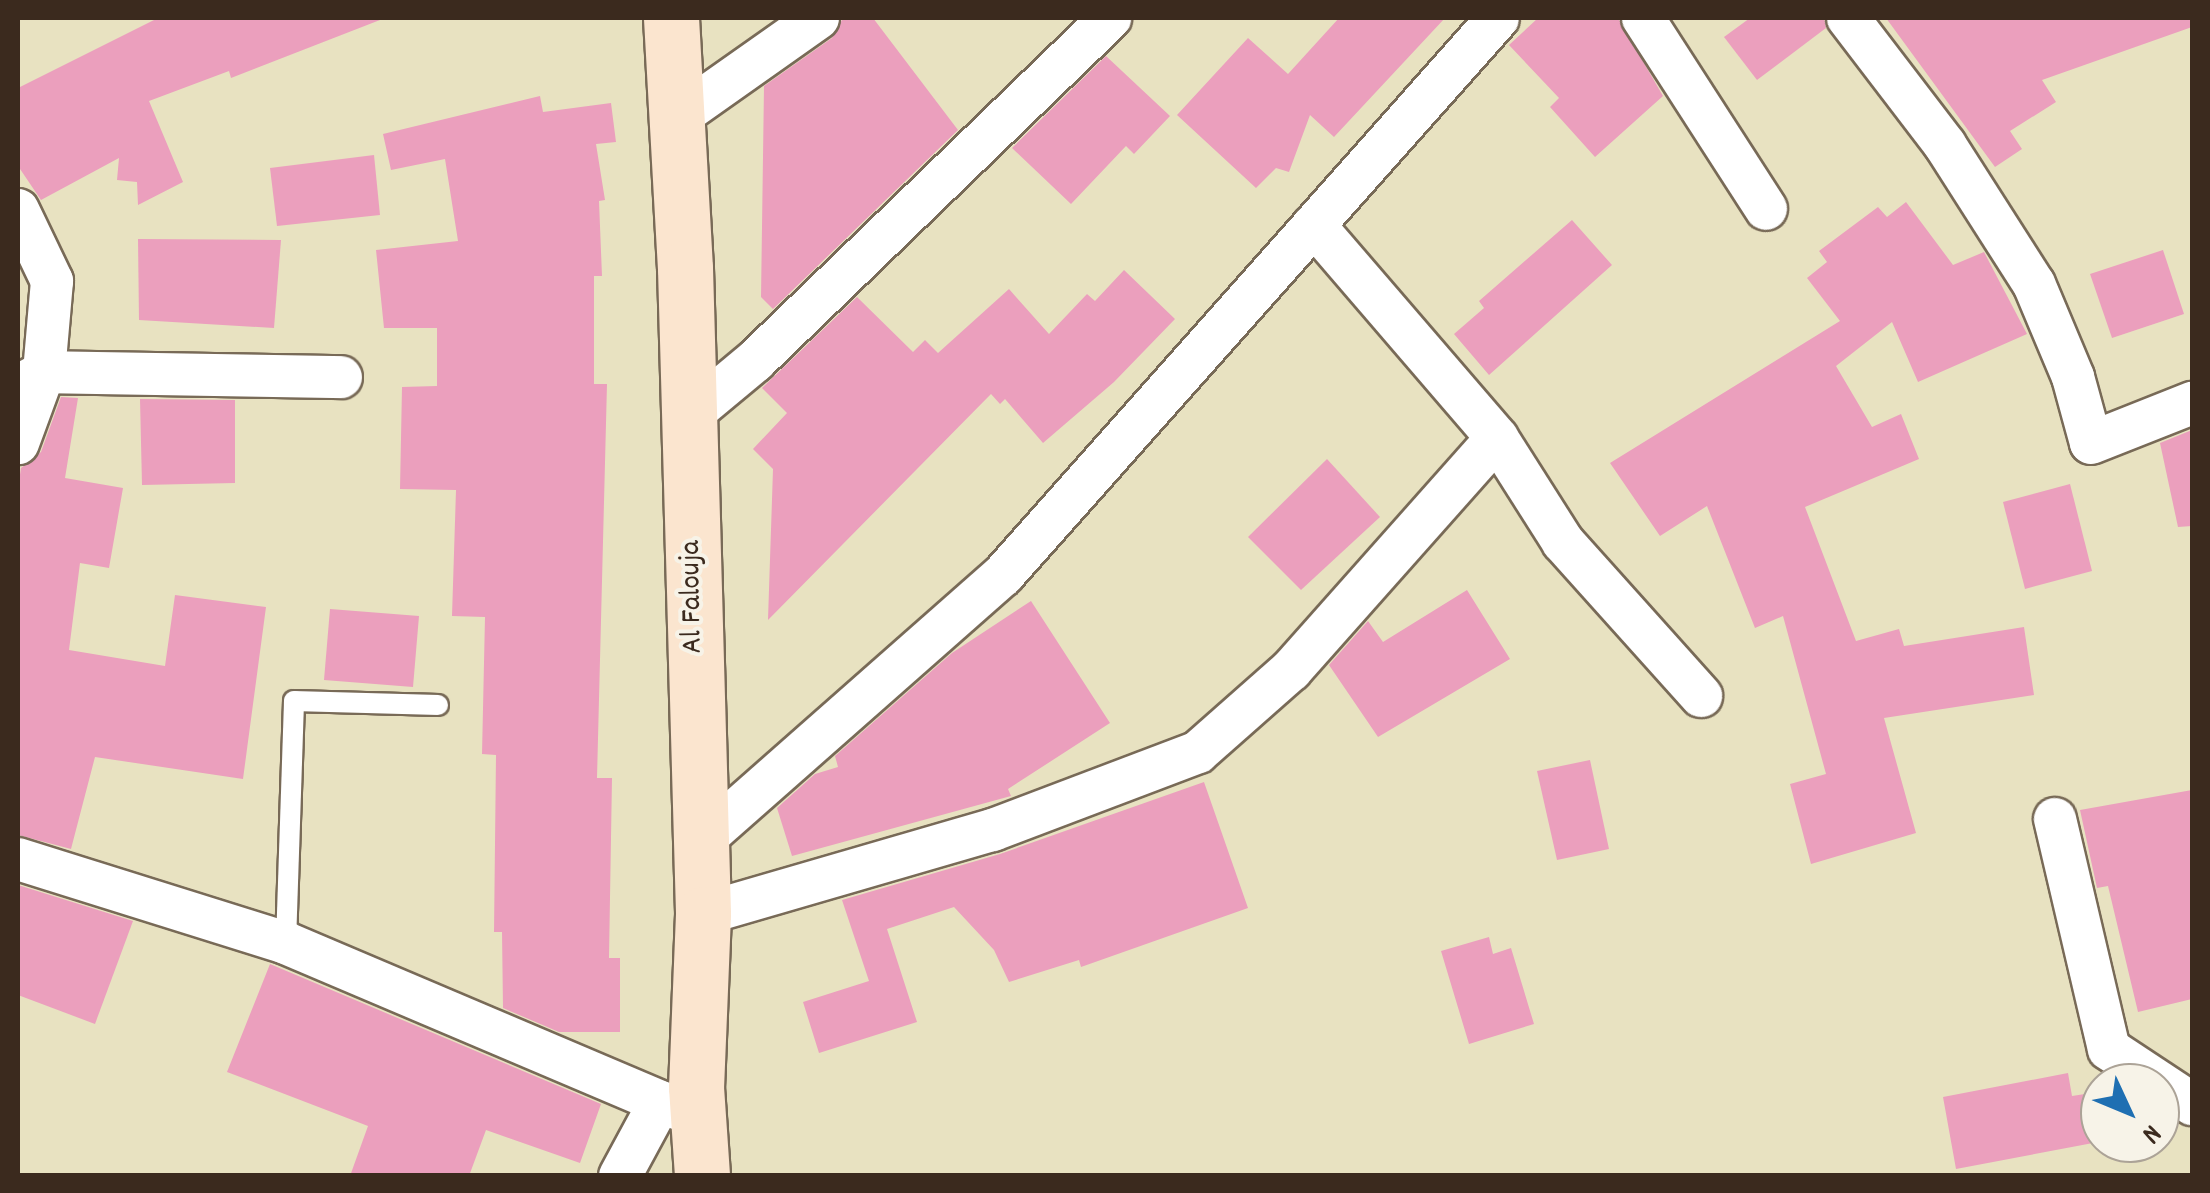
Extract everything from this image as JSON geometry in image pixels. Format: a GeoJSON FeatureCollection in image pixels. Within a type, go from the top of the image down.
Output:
{"type":"FeatureCollection","features":[{"type":"Feature","properties":{"kind":"main road","name":"Al Falouja"},"geometry":{"type":"LineString","coordinates":[[671,18],[689,416],[703,914],[678,1109],[702,1176]]}},
{"type":"Feature","properties":{"kind":"street"},"geometry":{"type":"LineString","coordinates":[[675,119],[818,18]]}},
{"type":"Feature","properties":{"kind":"street"},"geometry":{"type":"LineString","coordinates":[[689,416],[755,361],[1110,18]]}},
{"type":"Feature","properties":{"kind":"street"},"geometry":{"type":"LineString","coordinates":[[699,843],[1002,575],[1498,18]]}},
{"type":"Feature","properties":{"kind":"street"},"geometry":{"type":"LineString","coordinates":[[1643,18],[1766,209]]}},
{"type":"Feature","properties":{"kind":"street"},"geometry":{"type":"LineString","coordinates":[[1848,18],[1946,145],[2034,284],[2073,376],[2091,443],[2192,402]]}},
{"type":"Feature","properties":{"kind":"street"},"geometry":{"type":"LineString","coordinates":[[18,210],[52,281],[18,443]]}},
{"type":"Feature","properties":{"kind":"street"},"geometry":{"type":"LineString","coordinates":[[1314,225],[1497,438],[1564,542],[1702,696]]}},
{"type":"Feature","properties":{"kind":"street"},"geometry":{"type":"LineString","coordinates":[[31,379],[341,377]]}},
{"type":"Feature","properties":{"kind":"street"},"geometry":{"type":"LineString","coordinates":[[703,914],[993,830],[1198,752],[1291,670],[1497,438]]}},
{"type":"Feature","properties":{"kind":"street"},"geometry":{"type":"LineString","coordinates":[[2054,819],[2109,1050],[2192,1104]]}},
{"type":"Feature","properties":{"kind":"street"},"geometry":{"type":"LineString","coordinates":[[18,858],[286,944],[678,1109],[620,1176]]}},
{"type":"Feature","properties":{"kind":"lane"},"geometry":{"type":"LineString","coordinates":[[286,944],[294,701],[438,704]]}},
{"type":"Feature","properties":{"kind":"building"},"geometry":{"type":"Polygon","coordinates":[[[158,18],[380,20],[231,78],[229,71],[149,101],[183,182],[138,205],[137,182],[117,180],[119,158],[41,200],[18,166],[18,88],[158,18]]]}},
{"type":"Feature","properties":{"kind":"building"},"geometry":{"type":"Polygon","coordinates":[[[843,18],[873,18],[958,130],[773,309],[761,297],[764,86],[832,38],[843,18]]]}},
{"type":"Feature","properties":{"kind":"building"},"geometry":{"type":"Polygon","coordinates":[[[1339,18],[1445,18],[1334,137],[1310,115],[1289,172],[1276,168],[1256,188],[1177,115],[1248,38],[1288,74],[1339,18]]]}},
{"type":"Feature","properties":{"kind":"building"},"geometry":{"type":"Polygon","coordinates":[[[1538,18],[1618,18],[1663,96],[1595,157],[1550,107],[1559,98],[1509,45],[1538,18]]]}},
{"type":"Feature","properties":{"kind":"building"},"geometry":{"type":"Polygon","coordinates":[[[1750,18],[1824,18],[1826,28],[1757,80],[1724,37],[1750,18]]]}},
{"type":"Feature","properties":{"kind":"building"},"geometry":{"type":"Polygon","coordinates":[[[1886,18],[2192,18],[2192,27],[2042,80],[2056,102],[2010,131],[2022,149],[1995,167],[1886,18]]]}},
{"type":"Feature","properties":{"kind":"building"},"geometry":{"type":"Polygon","coordinates":[[[1106,56],[1170,116],[1134,154],[1126,146],[1071,204],[1012,148],[1106,56]]]}},
{"type":"Feature","properties":{"kind":"building"},"geometry":{"type":"Polygon","coordinates":[[[540,96],[543,112],[611,103],[616,142],[596,144],[605,200],[599,201],[602,276],[594,276],[594,384],[607,384],[597,778],[612,778],[609,958],[620,958],[620,1032],[559,1032],[503,1008],[502,932],[494,932],[496,755],[482,754],[485,617],[452,616],[456,490],[400,489],[402,387],[437,386],[437,328],[384,328],[376,250],[458,241],[445,159],[391,170],[383,134],[540,96]]]}},
{"type":"Feature","properties":{"kind":"building"},"geometry":{"type":"Polygon","coordinates":[[[374,155],[380,215],[277,226],[270,168],[374,155]]]}},
{"type":"Feature","properties":{"kind":"building"},"geometry":{"type":"Polygon","coordinates":[[[1906,202],[1953,265],[1984,252],[2027,334],[1918,382],[1892,322],[1836,366],[1872,427],[1901,414],[1919,459],[1805,507],[1856,641],[1899,629],[1904,646],[2024,627],[2034,695],[1884,718],[1916,833],[1811,864],[1790,784],[1826,774],[1783,616],[1755,628],[1707,506],[1660,536],[1610,463],[1840,321],[1807,278],[1827,262],[1819,251],[1878,207],[1887,217],[1906,202]]]}},
{"type":"Feature","properties":{"kind":"building"},"geometry":{"type":"Polygon","coordinates":[[[1572,220],[1612,265],[1489,375],[1454,334],[1484,308],[1479,301],[1572,220]]]}},
{"type":"Feature","properties":{"kind":"building"},"geometry":{"type":"Polygon","coordinates":[[[138,239],[281,240],[274,328],[139,320],[138,239]]]}},
{"type":"Feature","properties":{"kind":"building"},"geometry":{"type":"Polygon","coordinates":[[[2163,250],[2184,314],[2112,338],[2090,274],[2163,250]]]}},
{"type":"Feature","properties":{"kind":"building"},"geometry":{"type":"Polygon","coordinates":[[[1124,270],[1175,319],[1114,382],[1043,443],[1005,399],[1000,404],[991,394],[768,620],[773,469],[753,449],[787,413],[762,388],[857,297],[913,352],[925,340],[938,353],[1009,289],[1049,334],[1087,294],[1095,301],[1124,270]]]}},
{"type":"Feature","properties":{"kind":"building"},"geometry":{"type":"Polygon","coordinates":[[[61,397],[78,398],[65,478],[123,488],[109,568],[80,563],[69,650],[165,666],[175,595],[266,607],[243,779],[95,757],[71,849],[18,835],[18,488],[21,468],[41,452],[61,397]]]}},
{"type":"Feature","properties":{"kind":"building"},"geometry":{"type":"Polygon","coordinates":[[[140,399],[235,400],[235,483],[142,485],[140,399]]]}},
{"type":"Feature","properties":{"kind":"building"},"geometry":{"type":"Polygon","coordinates":[[[2192,430],[2192,526],[2178,527],[2160,443],[2192,430]]]}},
{"type":"Feature","properties":{"kind":"building"},"geometry":{"type":"Polygon","coordinates":[[[1327,459],[1380,517],[1301,590],[1248,537],[1327,459]]]}},
{"type":"Feature","properties":{"kind":"building"},"geometry":{"type":"Polygon","coordinates":[[[2070,484],[2092,571],[2025,589],[2003,502],[2070,484]]]}},
{"type":"Feature","properties":{"kind":"building"},"geometry":{"type":"Polygon","coordinates":[[[1467,590],[1510,659],[1378,737],[1329,665],[1368,621],[1383,642],[1467,590]]]}},
{"type":"Feature","properties":{"kind":"building"},"geometry":{"type":"Polygon","coordinates":[[[1031,601],[1110,723],[1008,789],[1011,796],[792,856],[777,808],[815,774],[838,767],[835,756],[952,653],[1031,601]]]}},
{"type":"Feature","properties":{"kind":"building"},"geometry":{"type":"Polygon","coordinates":[[[330,609],[419,616],[413,687],[324,680],[330,609]]]}},
{"type":"Feature","properties":{"kind":"building"},"geometry":{"type":"Polygon","coordinates":[[[1590,760],[1609,849],[1557,860],[1537,771],[1590,760]]]}},
{"type":"Feature","properties":{"kind":"building"},"geometry":{"type":"Polygon","coordinates":[[[1204,782],[1248,908],[1081,967],[1079,960],[1009,982],[994,950],[954,907],[887,929],[917,1022],[819,1053],[803,1002],[869,981],[842,900],[1000,854],[1204,782]]]}},
{"type":"Feature","properties":{"kind":"building"},"geometry":{"type":"Polygon","coordinates":[[[2192,790],[2192,999],[2138,1012],[2108,886],[2097,888],[2080,810],[2192,790]]]}},
{"type":"Feature","properties":{"kind":"building"},"geometry":{"type":"Polygon","coordinates":[[[18,885],[133,921],[95,1024],[18,995],[18,885]]]}},
{"type":"Feature","properties":{"kind":"building"},"geometry":{"type":"Polygon","coordinates":[[[1489,937],[1493,954],[1511,948],[1534,1024],[1469,1044],[1441,951],[1489,937]]]}},
{"type":"Feature","properties":{"kind":"building"},"geometry":{"type":"Polygon","coordinates":[[[270,964],[601,1104],[580,1163],[486,1130],[469,1176],[350,1176],[368,1126],[227,1072],[270,964]]]}},
{"type":"Feature","properties":{"kind":"building"},"geometry":{"type":"Polygon","coordinates":[[[2068,1073],[2072,1096],[2080,1095],[2080,1145],[1956,1169],[1943,1097],[2068,1073]]]}}]}
